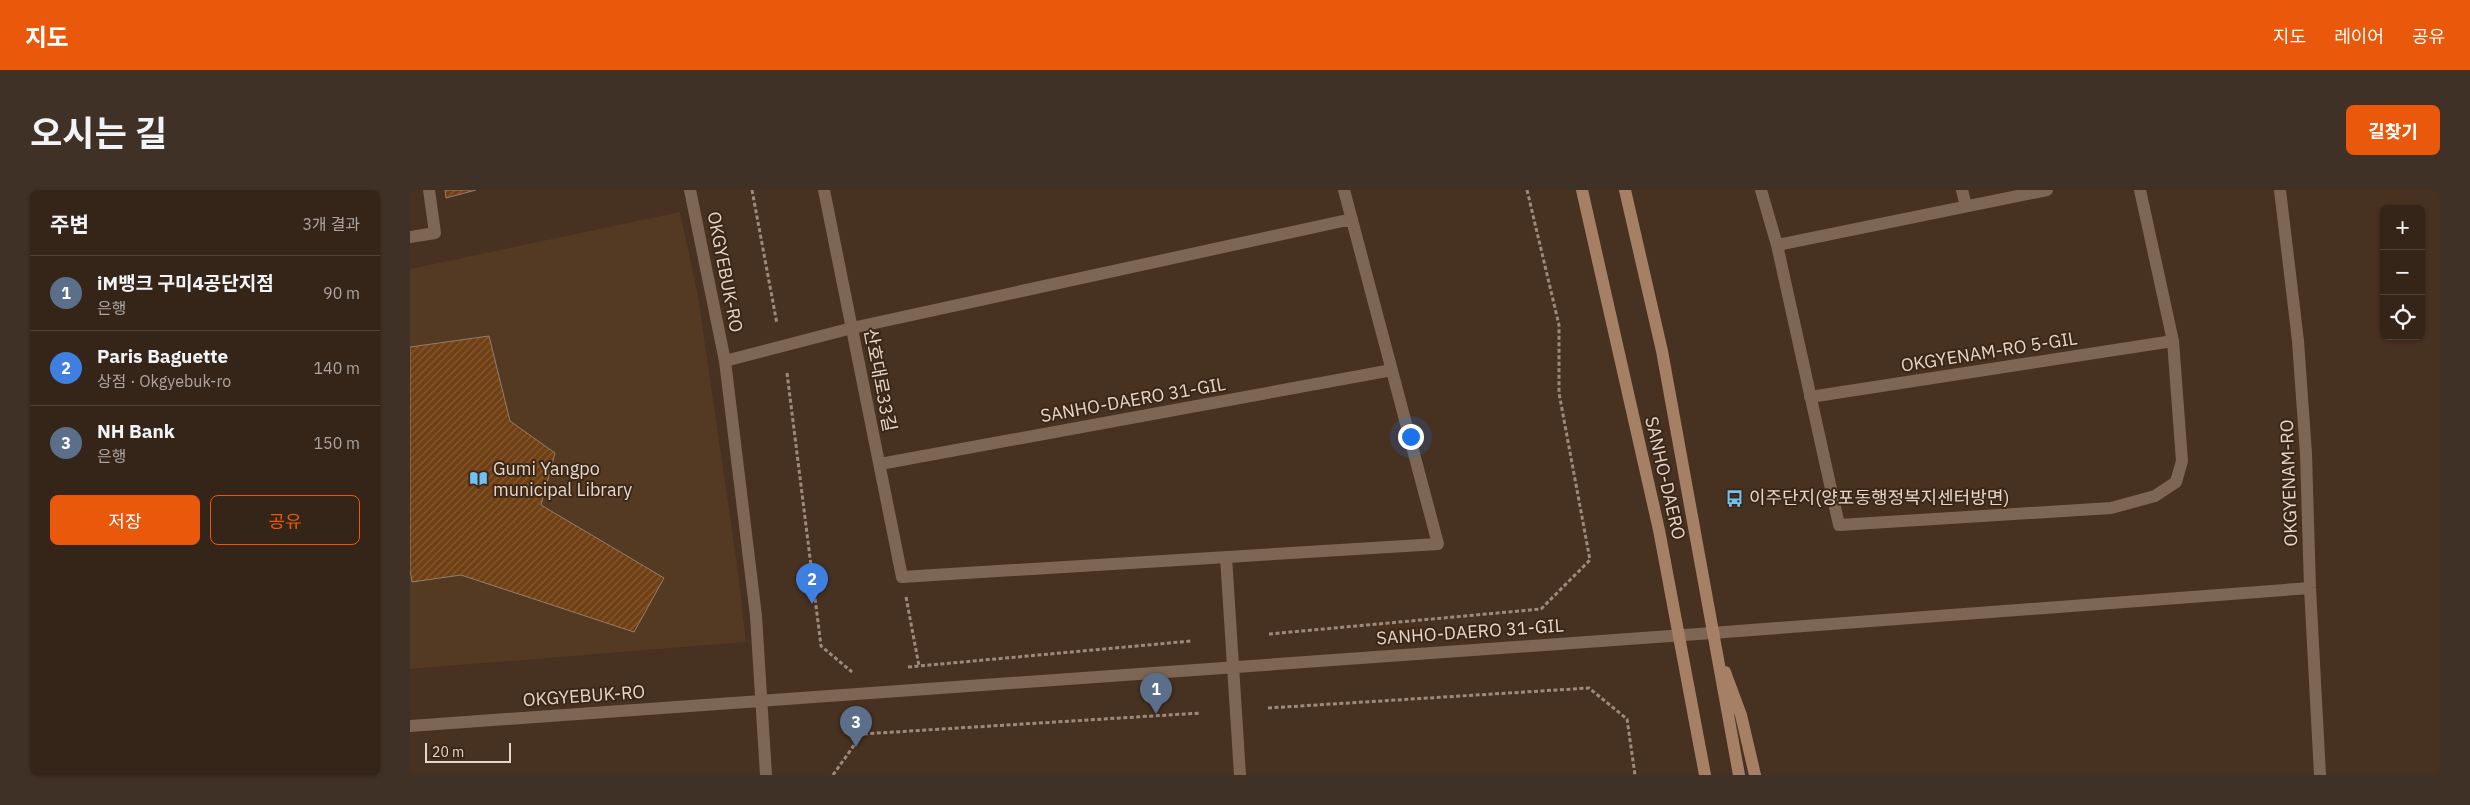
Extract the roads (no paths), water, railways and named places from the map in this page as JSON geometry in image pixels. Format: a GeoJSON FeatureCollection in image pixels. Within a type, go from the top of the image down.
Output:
{"type":"FeatureCollection","features":[{"type":"Feature","properties":{"kind":"street"},"geometry":{"type":"LineString","coordinates":[[410,237],[435,233],[429,190]]}},
{"type":"Feature","properties":{"kind":"street","name":"OKGYEBUK-RO"},"geometry":{"type":"LineString","coordinates":[[690,190],[725,361],[756,616],[766,775]]}},
{"type":"Feature","properties":{"kind":"street"},"geometry":{"type":"LineString","coordinates":[[1240,775],[1226,557],[1438,544],[1344,190]]}},
{"type":"Feature","properties":{"kind":"street","name":"SANHO-DAERO"},"geometry":{"type":"LineString","coordinates":[[1582,190],[1657,520],[1680,634],[1705,775]]}},
{"type":"Feature","properties":{"kind":"street","name":"SANHO-DAERO"},"geometry":{"type":"LineString","coordinates":[[1626,190],[1662,351],[1739,775]]}},
{"type":"Feature","properties":{"kind":"street"},"geometry":{"type":"LineString","coordinates":[[1761,190],[1776,245],[1839,525],[2111,508],[2154,496],[2171,487],[2180,475],[2182,461],[2173,342],[2140,190]]}},
{"type":"Feature","properties":{"kind":"street"},"geometry":{"type":"LineString","coordinates":[[1962,190],[1966,206]]}},
{"type":"Feature","properties":{"kind":"street"},"geometry":{"type":"LineString","coordinates":[[1776,245],[2047,190]]}},
{"type":"Feature","properties":{"kind":"street","name":"OKGYENAM-RO"},"geometry":{"type":"LineString","coordinates":[[2280,190],[2298,341],[2306,454],[2310,588],[2320,775]]}},
{"type":"Feature","properties":{"kind":"street","name":"산호대로33길"},"geometry":{"type":"LineString","coordinates":[[827,191],[852,328],[902,577],[1226,557]]}},
{"type":"Feature","properties":{"kind":"street"},"geometry":{"type":"LineString","coordinates":[[852,328],[1352,219]]}},
{"type":"Feature","properties":{"kind":"street","name":"OKGYEBUK-RO"},"geometry":{"type":"LineString","coordinates":[[725,361],[852,328]]}},
{"type":"Feature","properties":{"kind":"street","name":"OKGYENAM-RO 5-GIL"},"geometry":{"type":"LineString","coordinates":[[1810,397],[2173,342]]}},
{"type":"Feature","properties":{"kind":"street","name":"SANHO-DAERO 31-GIL"},"geometry":{"type":"LineString","coordinates":[[880,464],[1392,370]]}},
{"type":"Feature","properties":{"kind":"street","name":"SANHO-DAERO 31-GIL"},"geometry":{"type":"LineString","coordinates":[[760,702],[1680,634],[1712,634],[2310,588]]}},
{"type":"Feature","properties":{"kind":"street"},"geometry":{"type":"LineString","coordinates":[[1712,634],[1741,715],[1755,775]]}},
{"type":"Feature","properties":{"kind":"street","name":"OKGYEBUK-RO"},"geometry":{"type":"LineString","coordinates":[[410,726],[760,702]]}},
{"type":"Feature","properties":{"kind":"place","name":"Gumi Yangpo municipal Library"},"geometry":{"type":"Point","coordinates":[479,479]}},
{"type":"Feature","properties":{"kind":"place","name":"이주단지(양포동행정복지센터방면)"},"geometry":{"type":"Point","coordinates":[1735,498]}},
{"type":"Feature","properties":{"kind":"place","name":"Paris Baguette"},"geometry":{"type":"Point","coordinates":[812,604]}},
{"type":"Feature","properties":{"kind":"place","name":"iM뱅크 구미4공단지점"},"geometry":{"type":"Point","coordinates":[1156,714]}},
{"type":"Feature","properties":{"kind":"place","name":"NH Bank"},"geometry":{"type":"Point","coordinates":[856,747]}}]}
